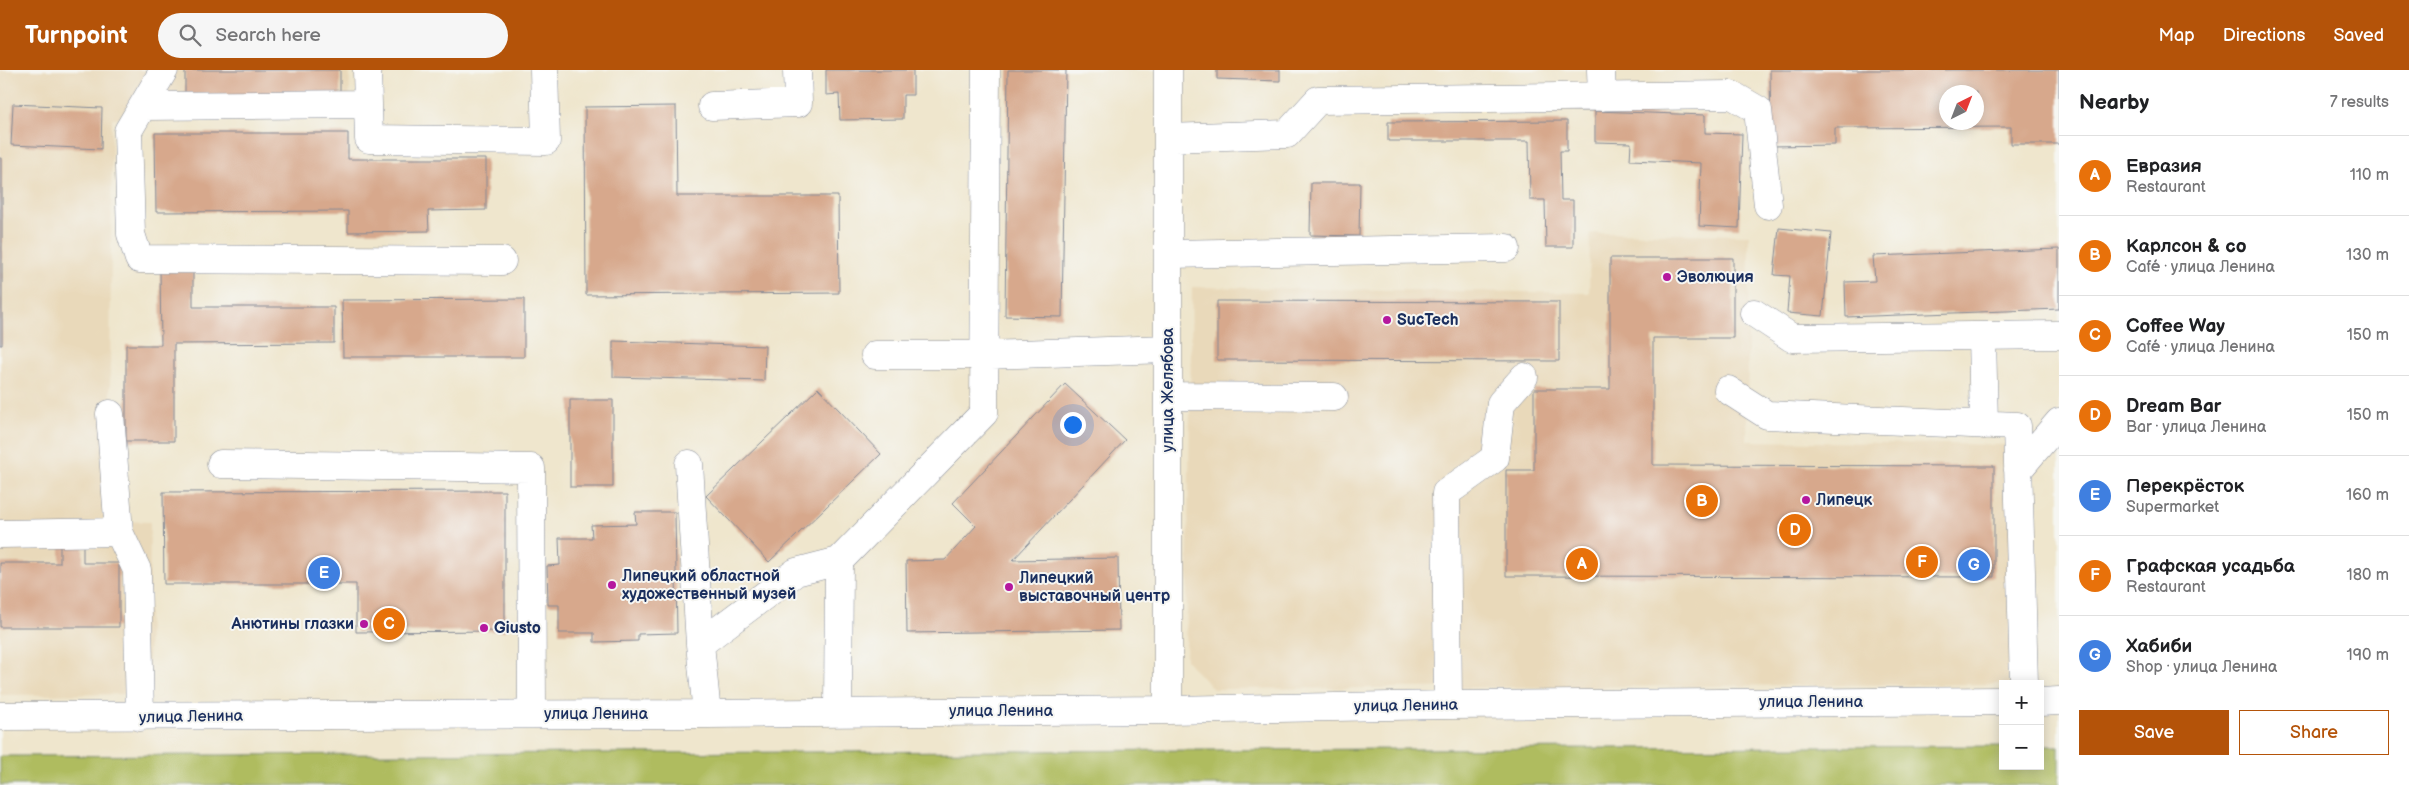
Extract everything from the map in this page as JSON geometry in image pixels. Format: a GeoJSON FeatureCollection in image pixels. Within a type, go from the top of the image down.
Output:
{"type":"FeatureCollection","features":[{"type":"Feature","properties":{"kind":"street"},"geometry":{"type":"LineString","coordinates":[[164,70],[128,131],[131,234],[140,259],[502,261]]}},
{"type":"Feature","properties":{"kind":"street"},"geometry":{"type":"LineString","coordinates":[[367,70],[369,139],[546,141],[544,70]]}},
{"type":"Feature","properties":{"kind":"street"},"geometry":{"type":"LineString","coordinates":[[712,106],[798,103],[796,70]]}},
{"type":"Feature","properties":{"kind":"street"},"geometry":{"type":"LineString","coordinates":[[700,644],[796,572],[839,561],[984,412],[986,70]]}},
{"type":"Feature","properties":{"kind":"street","name":"улица Желябова"},"geometry":{"type":"LineString","coordinates":[[1168,70],[1168,710]]}},
{"type":"Feature","properties":{"kind":"street"},"geometry":{"type":"LineString","coordinates":[[1601,70],[1602,97]]}},
{"type":"Feature","properties":{"kind":"street"},"geometry":{"type":"LineString","coordinates":[[1168,138],[1288,134],[1318,100],[1732,95],[1758,110],[1768,205]]}},
{"type":"Feature","properties":{"kind":"street"},"geometry":{"type":"LineString","coordinates":[[143,106],[368,104]]}},
{"type":"Feature","properties":{"kind":"street"},"geometry":{"type":"LineString","coordinates":[[1168,254],[1506,248]]}},
{"type":"Feature","properties":{"kind":"street"},"geometry":{"type":"LineString","coordinates":[[1754,313],[1792,338],[2059,335]]}},
{"type":"Feature","properties":{"kind":"street"},"geometry":{"type":"LineString","coordinates":[[1982,336],[1984,425]]}},
{"type":"Feature","properties":{"kind":"street"},"geometry":{"type":"LineString","coordinates":[[875,355],[984,355],[1168,349]]}},
{"type":"Feature","properties":{"kind":"street"},"geometry":{"type":"LineString","coordinates":[[1448,705],[1446,493],[1495,458],[1501,403],[1524,378]]}},
{"type":"Feature","properties":{"kind":"street"},"geometry":{"type":"LineString","coordinates":[[1728,390],[1767,414],[2017,426],[2024,680]]}},
{"type":"Feature","properties":{"kind":"street"},"geometry":{"type":"LineString","coordinates":[[1168,396],[1334,397]]}},
{"type":"Feature","properties":{"kind":"street"},"geometry":{"type":"LineString","coordinates":[[110,414],[118,532],[137,570],[140,717]]}},
{"type":"Feature","properties":{"kind":"street"},"geometry":{"type":"LineString","coordinates":[[2018,470],[2059,422]]}},
{"type":"Feature","properties":{"kind":"street"},"geometry":{"type":"LineString","coordinates":[[221,464],[531,468],[532,714]]}},
{"type":"Feature","properties":{"kind":"street"},"geometry":{"type":"LineString","coordinates":[[689,464],[700,644],[707,714]]}},
{"type":"Feature","properties":{"kind":"street"},"geometry":{"type":"LineString","coordinates":[[0,534],[118,532]]}},
{"type":"Feature","properties":{"kind":"street"},"geometry":{"type":"LineString","coordinates":[[838,712],[839,561]]}},
{"type":"Feature","properties":{"kind":"street"},"geometry":{"type":"LineString","coordinates":[[2044,702],[2059,701]]}},
{"type":"Feature","properties":{"kind":"street","name":"улица Ленина"},"geometry":{"type":"LineString","coordinates":[[0,716],[707,714],[1168,710],[1448,705],[1999,702]]}},
{"type":"Feature","properties":{"kind":"shaded area"},"geometry":{"type":"Polygon","coordinates":[[[0,70],[350,70],[349,119],[112,118],[109,521],[150,522],[148,694],[0,695],[0,70]]]}},
{"type":"Feature","properties":{"kind":"shaded area"},"geometry":{"type":"Polygon","coordinates":[[[1590,233],[1749,235],[1747,441],[2012,445],[2009,680],[1999,680],[1999,684],[1213,689],[1186,660],[1192,287],[1589,293],[1590,233]]]}},
{"type":"Feature","properties":{"kind":"green space"},"geometry":{"type":"Polygon","coordinates":[[[1999,746],[1999,770],[2044,770],[2044,746],[2059,746],[2059,785],[0,785],[0,756],[1999,746]]]}},
{"type":"Feature","properties":{"kind":"building"},"geometry":{"type":"Polygon","coordinates":[[[185,70],[340,70],[340,99],[185,100],[185,70]]]}},
{"type":"Feature","properties":{"kind":"building"},"geometry":{"type":"Polygon","coordinates":[[[826,70],[913,70],[913,95],[903,95],[903,119],[840,120],[839,94],[826,95],[826,70]]]}},
{"type":"Feature","properties":{"kind":"building"},"geometry":{"type":"Polygon","coordinates":[[[1008,70],[1066,70],[1062,317],[1005,316],[1008,70]]]}},
{"type":"Feature","properties":{"kind":"building"},"geometry":{"type":"Polygon","coordinates":[[[1217,70],[1280,70],[1280,81],[1217,79],[1217,70]]]}},
{"type":"Feature","properties":{"kind":"building"},"geometry":{"type":"Polygon","coordinates":[[[1770,70],[2059,70],[2059,144],[2011,144],[2011,127],[1984,127],[1984,85],[1939,85],[1939,127],[1835,128],[1835,145],[1771,146],[1770,70]]]}},
{"type":"Feature","properties":{"kind":"building"},"geometry":{"type":"Polygon","coordinates":[[[13,104],[102,108],[101,149],[11,145],[13,104]]]}},
{"type":"Feature","properties":{"kind":"building"},"geometry":{"type":"Polygon","coordinates":[[[676,106],[677,196],[838,196],[839,293],[586,295],[585,107],[676,106]]]}},
{"type":"Feature","properties":{"kind":"building"},"geometry":{"type":"Polygon","coordinates":[[[1595,111],[1705,115],[1705,133],[1742,134],[1739,228],[1699,226],[1701,163],[1630,160],[1631,143],[1595,142],[1595,111]]]}},
{"type":"Feature","properties":{"kind":"building"},"geometry":{"type":"Polygon","coordinates":[[[1567,121],[1567,151],[1560,151],[1561,200],[1573,200],[1573,247],[1546,247],[1545,200],[1530,200],[1529,141],[1388,141],[1388,122],[1567,121]]]}},
{"type":"Feature","properties":{"kind":"building"},"geometry":{"type":"Polygon","coordinates":[[[155,133],[348,133],[348,159],[486,159],[486,210],[428,211],[429,231],[348,232],[348,211],[156,212],[155,133]]]}},
{"type":"Feature","properties":{"kind":"building"},"geometry":{"type":"Polygon","coordinates":[[[0,158],[2,158],[2,345],[0,345],[0,158]]]}},
{"type":"Feature","properties":{"kind":"building"},"geometry":{"type":"Polygon","coordinates":[[[1311,183],[1360,183],[1359,236],[1310,235],[1311,183]]]}},
{"type":"Feature","properties":{"kind":"building"},"geometry":{"type":"Polygon","coordinates":[[[1779,228],[1831,233],[1823,316],[1787,313],[1790,276],[1774,275],[1779,228]]]}},
{"type":"Feature","properties":{"kind":"building"},"geometry":{"type":"Polygon","coordinates":[[[2059,249],[2059,309],[1846,317],[1845,282],[1875,281],[1873,256],[2059,249]]]}},
{"type":"Feature","properties":{"kind":"building"},"geometry":{"type":"Polygon","coordinates":[[[1610,258],[1733,258],[1733,338],[1653,338],[1653,465],[1994,466],[1994,577],[1506,576],[1506,470],[1534,470],[1534,389],[1610,389],[1610,258]]]}},
{"type":"Feature","properties":{"kind":"building"},"geometry":{"type":"Polygon","coordinates":[[[160,271],[193,271],[193,307],[334,307],[334,343],[174,344],[174,441],[126,441],[126,345],[161,345],[160,271]]]}},
{"type":"Feature","properties":{"kind":"building"},"geometry":{"type":"Polygon","coordinates":[[[524,299],[524,357],[343,357],[342,300],[524,299]]]}},
{"type":"Feature","properties":{"kind":"building"},"geometry":{"type":"Polygon","coordinates":[[[1217,301],[1559,302],[1559,361],[1217,360],[1217,301]]]}},
{"type":"Feature","properties":{"kind":"building"},"geometry":{"type":"Polygon","coordinates":[[[613,341],[765,346],[764,381],[613,377],[613,341]]]}},
{"type":"Feature","properties":{"kind":"building"},"geometry":{"type":"Polygon","coordinates":[[[1065,384],[1125,440],[1013,560],[1118,558],[1119,630],[907,633],[906,561],[945,560],[976,526],[953,503],[1065,384]]]}},
{"type":"Feature","properties":{"kind":"building"},"geometry":{"type":"Polygon","coordinates":[[[818,388],[881,454],[769,562],[706,496],[818,388]]]}},
{"type":"Feature","properties":{"kind":"building"},"geometry":{"type":"Polygon","coordinates":[[[570,400],[613,400],[613,487],[570,487],[570,400]]]}},
{"type":"Feature","properties":{"kind":"building"},"geometry":{"type":"Polygon","coordinates":[[[505,491],[505,631],[356,632],[356,584],[164,584],[163,492],[505,491]]]}},
{"type":"Feature","properties":{"kind":"building","name":"Липецкий областной художественный музей"},"geometry":{"type":"Polygon","coordinates":[[[635,512],[675,512],[677,633],[638,634],[638,641],[594,642],[594,633],[559,633],[559,605],[548,605],[547,566],[560,565],[559,538],[592,538],[591,525],[636,524],[635,512]]]}},
{"type":"Feature","properties":{"kind":"building"},"geometry":{"type":"Polygon","coordinates":[[[60,544],[83,545],[83,563],[119,563],[119,627],[0,627],[0,563],[60,563],[60,544]]]}},
{"type":"Feature","properties":{"kind":"place","name":"Эволюция"},"geometry":{"type":"Point","coordinates":[1667,277]}},
{"type":"Feature","properties":{"kind":"place","name":"SucTech"},"geometry":{"type":"Point","coordinates":[1387,320]}},
{"type":"Feature","properties":{"kind":"place","name":"Липецк"},"geometry":{"type":"Point","coordinates":[1806,500]}},
{"type":"Feature","properties":{"kind":"place","name":"Карлсон & co"},"geometry":{"type":"Point","coordinates":[1702,501]}},
{"type":"Feature","properties":{"kind":"place","name":"Dream Bar"},"geometry":{"type":"Point","coordinates":[1795,530]}},
{"type":"Feature","properties":{"kind":"place","name":"Графская усадьба"},"geometry":{"type":"Point","coordinates":[1922,562]}},
{"type":"Feature","properties":{"kind":"place","name":"Евразия"},"geometry":{"type":"Point","coordinates":[1582,564]}},
{"type":"Feature","properties":{"kind":"place","name":"Хабиби"},"geometry":{"type":"Point","coordinates":[1974,565]}},
{"type":"Feature","properties":{"kind":"place","name":"Перекрёсток"},"geometry":{"type":"Point","coordinates":[324,573]}},
{"type":"Feature","properties":{"kind":"place","name":"Липецкий областной художественный музей"},"geometry":{"type":"Point","coordinates":[612,585]}},
{"type":"Feature","properties":{"kind":"place","name":"Липецкий выставочный центр"},"geometry":{"type":"Point","coordinates":[1009,587]}},
{"type":"Feature","properties":{"kind":"place","name":"Анютины глазки"},"geometry":{"type":"Point","coordinates":[364,624]}},
{"type":"Feature","properties":{"kind":"place","name":"Coffee Way"},"geometry":{"type":"Point","coordinates":[389,624]}},
{"type":"Feature","properties":{"kind":"place","name":"Giusto"},"geometry":{"type":"Point","coordinates":[484,628]}}]}
